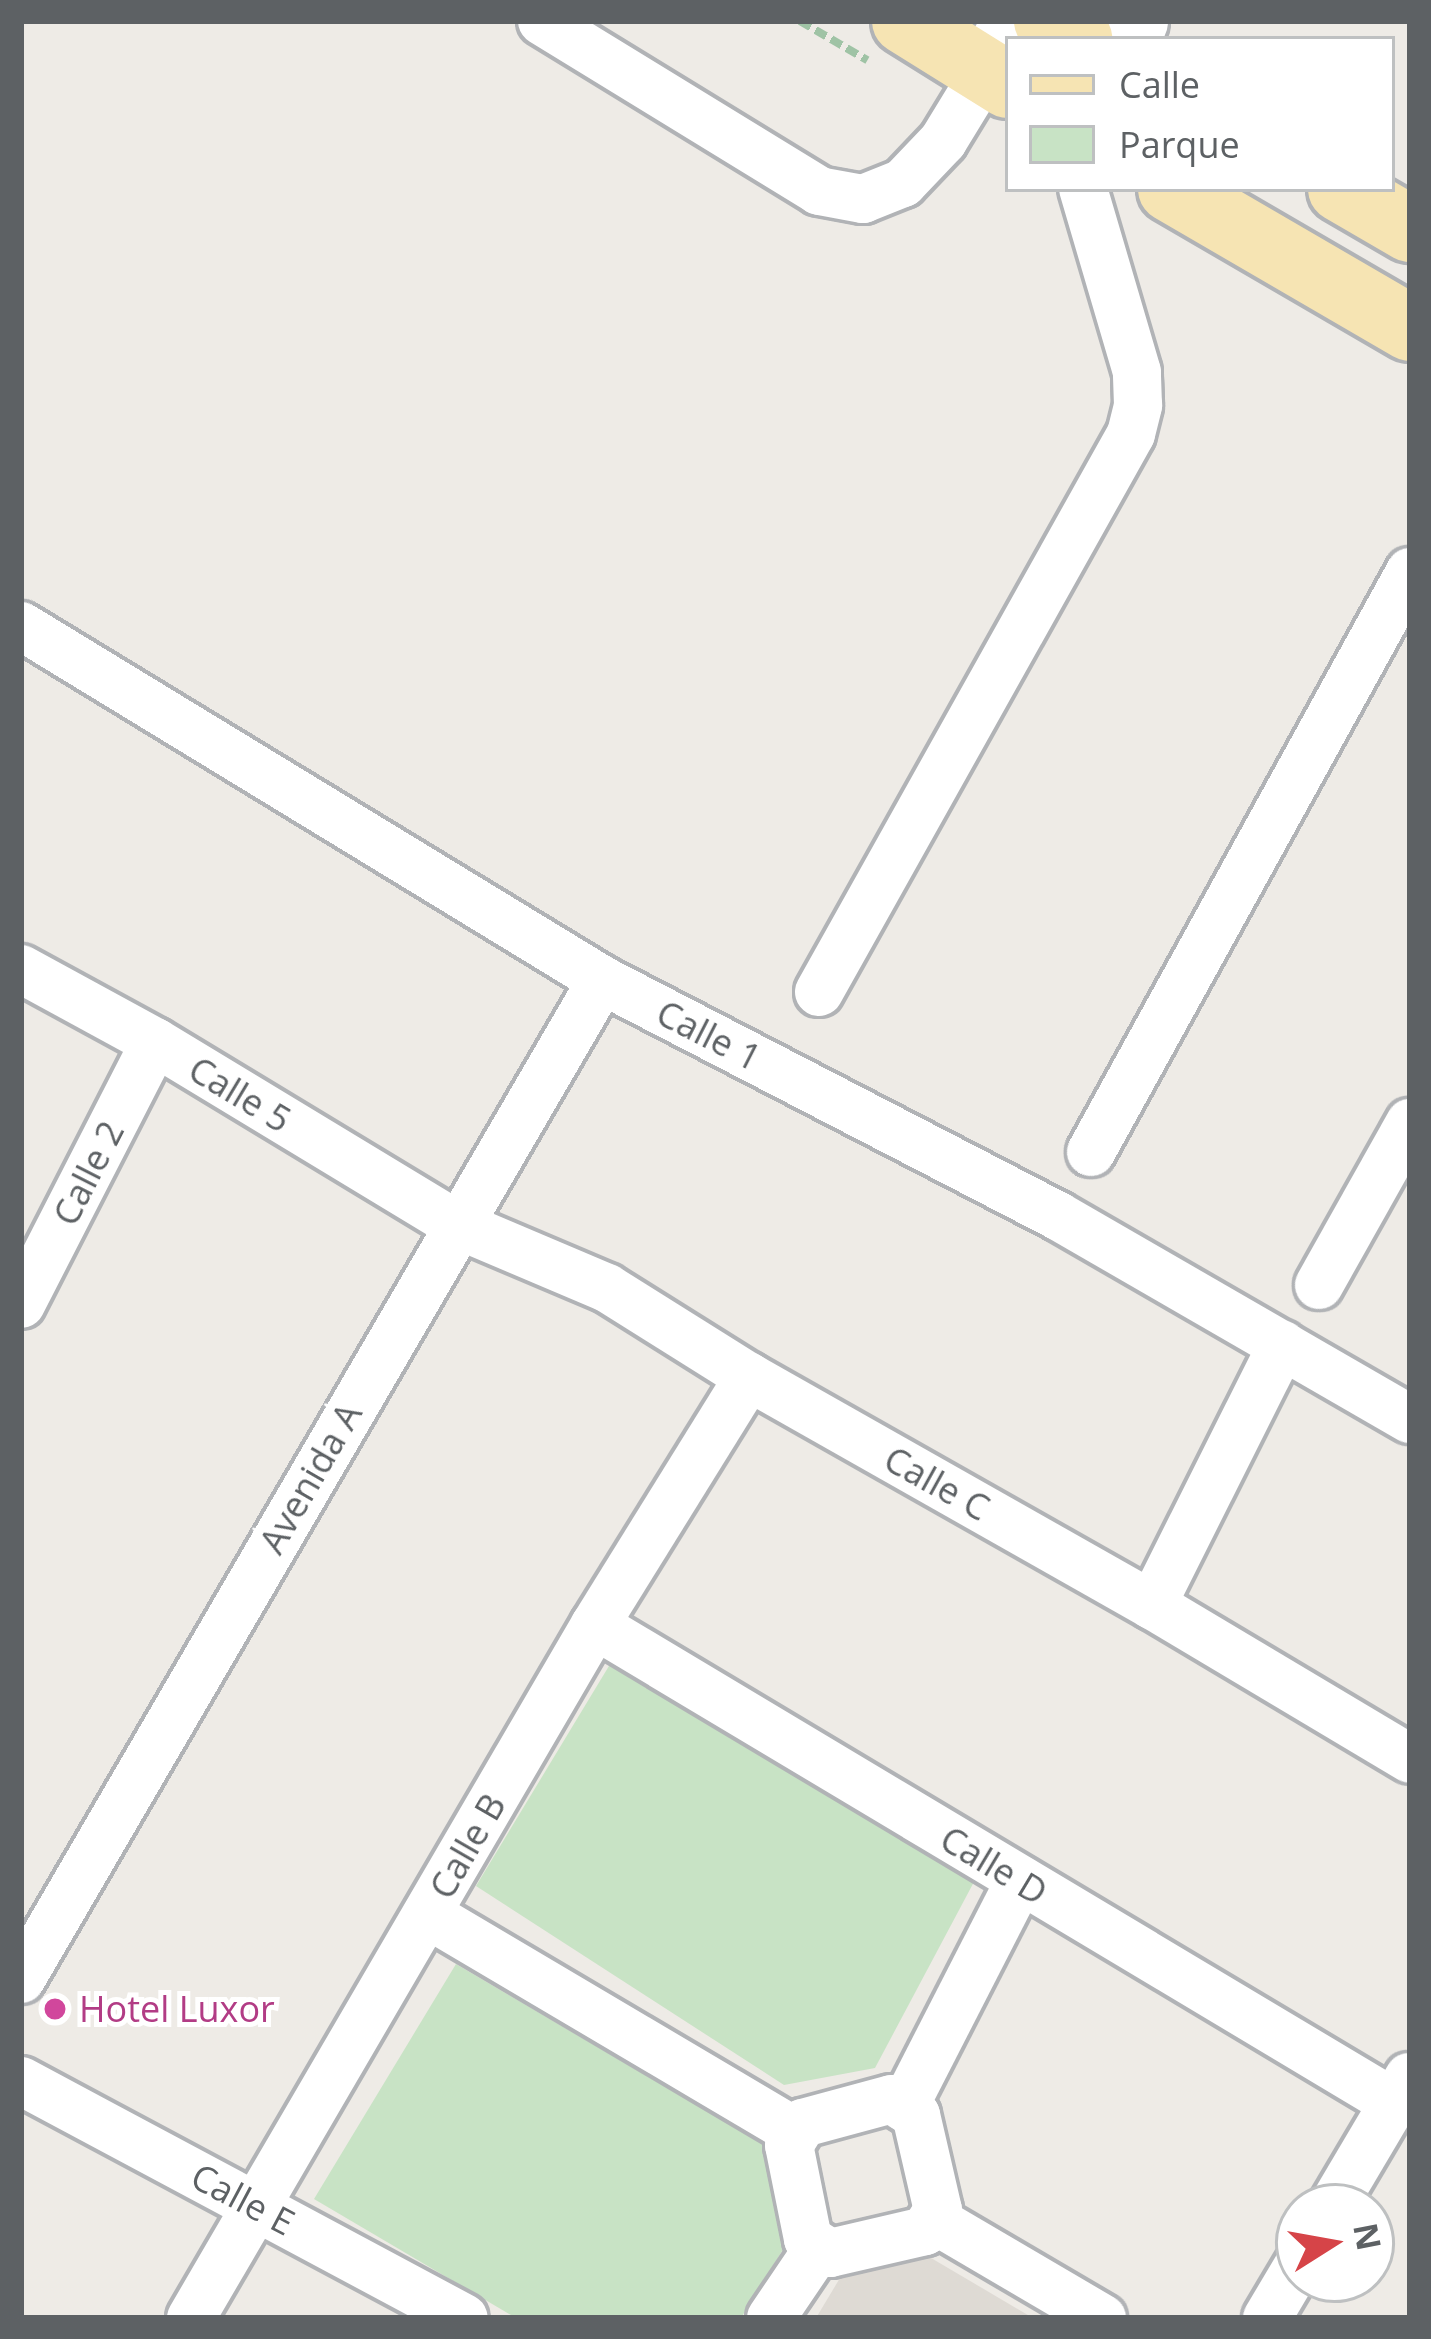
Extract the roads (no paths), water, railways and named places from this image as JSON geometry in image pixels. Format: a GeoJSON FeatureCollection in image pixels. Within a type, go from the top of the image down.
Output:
{"type":"FeatureCollection","features":[{"type":"Feature","properties":{"kind":"main road"},"geometry":{"type":"LineString","coordinates":[[905,21],[1004,58]]}},
{"type":"Feature","properties":{"kind":"main road"},"geometry":{"type":"LineString","coordinates":[[1047,21],[1074,36]]}},
{"type":"Feature","properties":{"kind":"main road"},"geometry":{"type":"LineString","coordinates":[[1176,192],[1410,328]]}},
{"type":"Feature","properties":{"kind":"main road"},"geometry":{"type":"LineString","coordinates":[[1346,192],[1410,229]]}},
{"type":"Feature","properties":{"kind":"street"},"geometry":{"type":"LineString","coordinates":[[542,21],[819,191],[862,199],[903,183],[943,141],[1004,58]]}},
{"type":"Feature","properties":{"kind":"street"},"geometry":{"type":"LineString","coordinates":[[819,992],[1131,434],[1138,405],[1137,372],[1084,192]]}},
{"type":"Feature","properties":{"kind":"street"},"geometry":{"type":"LineString","coordinates":[[1091,1152],[1410,572]]}},
{"type":"Feature","properties":{"kind":"street","name":"Calle 1"},"geometry":{"type":"LineString","coordinates":[[21,626],[602,980],[1058,1216],[1410,1419]]}},
{"type":"Feature","properties":{"kind":"street","name":"Calle 5"},"geometry":{"type":"LineString","coordinates":[[21,969],[155,1042],[456,1224]]}},
{"type":"Feature","properties":{"kind":"street","name":"Avenida A"},"geometry":{"type":"LineString","coordinates":[[21,1979],[602,980]]}},
{"type":"Feature","properties":{"kind":"street","name":"Calle 2"},"geometry":{"type":"LineString","coordinates":[[21,1304],[155,1042]]}},
{"type":"Feature","properties":{"kind":"street"},"geometry":{"type":"LineString","coordinates":[[1319,1285],[1410,1123]]}},
{"type":"Feature","properties":{"kind":"street","name":"Calle C"},"geometry":{"type":"LineString","coordinates":[[456,1224],[607,1288],[748,1377],[1153,1605],[1410,1759]]}},
{"type":"Feature","properties":{"kind":"street"},"geometry":{"type":"LineString","coordinates":[[1153,1605],[1282,1345]]}},
{"type":"Feature","properties":{"kind":"street","name":"Calle B"},"geometry":{"type":"LineString","coordinates":[[191,2318],[595,1625],[748,1377]]}},
{"type":"Feature","properties":{"kind":"street","name":"Calle D"},"geometry":{"type":"LineString","coordinates":[[595,1625],[1019,1880],[1402,2089]]}},
{"type":"Feature","properties":{"kind":"street"},"geometry":{"type":"LineString","coordinates":[[904,2107],[1019,1880]]}},
{"type":"Feature","properties":{"kind":"street"},"geometry":{"type":"LineString","coordinates":[[428,1914],[796,2132]]}},
{"type":"Feature","properties":{"kind":"street","name":"Calle E"},"geometry":{"type":"LineString","coordinates":[[21,2081],[464,2318]]}},
{"type":"Feature","properties":{"kind":"street"},"geometry":{"type":"LineString","coordinates":[[1347,2183],[1402,2089]]}},
{"type":"Feature","properties":{"kind":"street"},"geometry":{"type":"LineString","coordinates":[[892,2099],[916,2115],[938,2210],[925,2231],[830,2253],[808,2239],[789,2145],[796,2132],[803,2123],[892,2099]]}},
{"type":"Feature","properties":{"kind":"street"},"geometry":{"type":"LineString","coordinates":[[933,2219],[1102,2318]]}},
{"type":"Feature","properties":{"kind":"street"},"geometry":{"type":"LineString","coordinates":[[771,2318],[819,2246]]}},
{"type":"Feature","properties":{"kind":"place","name":"Hotel Luxor"},"geometry":{"type":"Point","coordinates":[55,2009]}}]}
